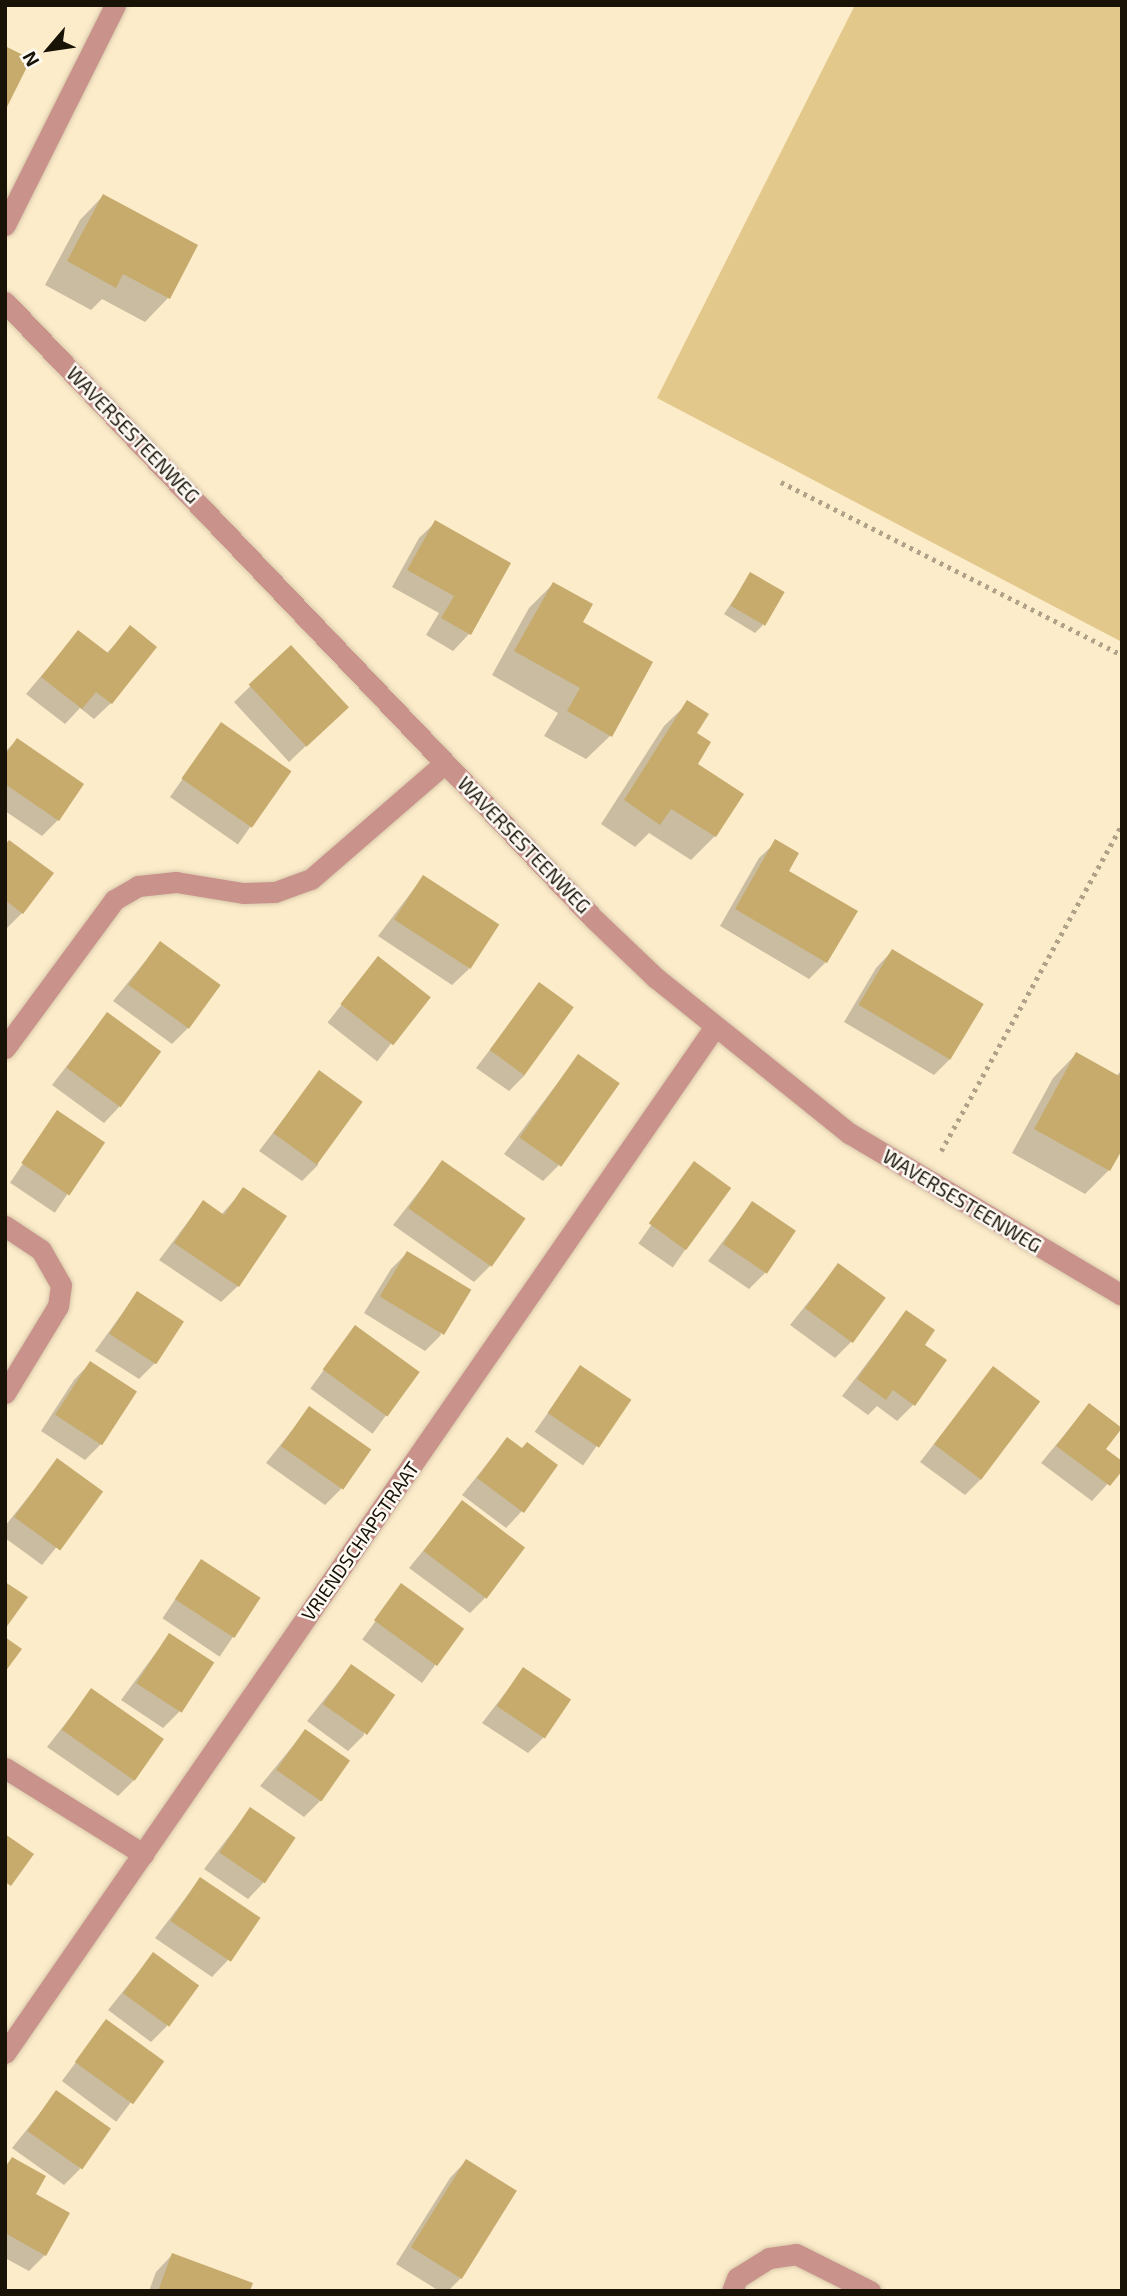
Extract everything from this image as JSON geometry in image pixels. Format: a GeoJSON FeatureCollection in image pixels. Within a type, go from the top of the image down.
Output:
{"type":"FeatureCollection","features":[{"type":"Feature","properties":{"kind":"street"},"geometry":{"type":"LineString","coordinates":[[5,225],[115,5]]}},
{"type":"Feature","properties":{"kind":"street","name":"WAVERSESTEENWEG"},"geometry":{"type":"LineString","coordinates":[[5,302],[594,919],[714,1028],[849,1133],[1122,1295]]}},
{"type":"Feature","properties":{"kind":"street"},"geometry":{"type":"LineString","coordinates":[[5,1048],[114,900],[138,886],[163,883],[275,892],[311,879],[445,763]]}},
{"type":"Feature","properties":{"kind":"street","name":"VRIENDSCHAPSTRAAT"},"geometry":{"type":"LineString","coordinates":[[5,2053],[714,1028]]}},
{"type":"Feature","properties":{"kind":"street"},"geometry":{"type":"LineString","coordinates":[[5,1226],[41,1250],[61,1285],[58,1306],[5,1393]]}},
{"type":"Feature","properties":{"kind":"street"},"geometry":{"type":"LineString","coordinates":[[5,1768],[143,1854]]}},
{"type":"Feature","properties":{"kind":"street"},"geometry":{"type":"LineString","coordinates":[[732,2291],[737,2278],[769,2258],[796,2255],[870,2291]]}},
{"type":"Feature","properties":{"kind":"path"},"geometry":{"type":"LineString","coordinates":[[781,482],[1122,656]]}},
{"type":"Feature","properties":{"kind":"path"},"geometry":{"type":"LineString","coordinates":[[923,1179],[1122,824]]}},
{"type":"Feature","properties":{"kind":"shaded area"},"geometry":{"type":"Polygon","coordinates":[[[855,5],[1122,5],[1122,642],[657,398],[855,5]]]}},
{"type":"Feature","properties":{"kind":"building"},"geometry":{"type":"Polygon","coordinates":[[[5,46],[31,59],[5,111],[5,46]]]}},
{"type":"Feature","properties":{"kind":"building"},"geometry":{"type":"Polygon","coordinates":[[[103,194],[198,245],[170,299],[123,274],[116,288],[67,261],[103,194]]]}},
{"type":"Feature","properties":{"kind":"building"},"geometry":{"type":"Polygon","coordinates":[[[435,520],[511,563],[471,635],[441,618],[454,596],[407,570],[435,520]]]}},
{"type":"Feature","properties":{"kind":"building"},"geometry":{"type":"Polygon","coordinates":[[[750,572],[785,592],[765,626],[730,606],[750,572]]]}},
{"type":"Feature","properties":{"kind":"building"},"geometry":{"type":"Polygon","coordinates":[[[553,582],[593,604],[583,622],[653,662],[612,737],[567,711],[580,688],[514,651],[553,582]]]}},
{"type":"Feature","properties":{"kind":"building"},"geometry":{"type":"Polygon","coordinates":[[[130,625],[157,647],[112,704],[96,692],[82,709],[41,677],[78,630],[108,653],[130,625]]]}},
{"type":"Feature","properties":{"kind":"building"},"geometry":{"type":"Polygon","coordinates":[[[291,645],[349,707],[307,747],[249,685],[291,645]]]}},
{"type":"Feature","properties":{"kind":"building"},"geometry":{"type":"Polygon","coordinates":[[[687,700],[709,714],[697,733],[711,742],[698,764],[744,794],[716,837],[671,809],[660,825],[624,800],[687,700]]]}},
{"type":"Feature","properties":{"kind":"building"},"geometry":{"type":"Polygon","coordinates":[[[221,722],[291,771],[252,828],[181,779],[221,722]]]}},
{"type":"Feature","properties":{"kind":"building"},"geometry":{"type":"Polygon","coordinates":[[[17,738],[84,784],[59,821],[5,784],[5,755],[17,738]]]}},
{"type":"Feature","properties":{"kind":"building"},"geometry":{"type":"Polygon","coordinates":[[[775,839],[799,853],[789,871],[858,911],[827,963],[735,909],[775,839]]]}},
{"type":"Feature","properties":{"kind":"building"},"geometry":{"type":"Polygon","coordinates":[[[9,840],[54,873],[23,914],[5,900],[5,845],[9,840]]]}},
{"type":"Feature","properties":{"kind":"building"},"geometry":{"type":"Polygon","coordinates":[[[423,875],[499,925],[470,969],[394,919],[423,875]]]}},
{"type":"Feature","properties":{"kind":"building"},"geometry":{"type":"Polygon","coordinates":[[[160,941],[221,985],[189,1029],[128,985],[160,941]]]}},
{"type":"Feature","properties":{"kind":"building"},"geometry":{"type":"Polygon","coordinates":[[[892,949],[984,1004],[950,1060],[859,1005],[892,949]]]}},
{"type":"Feature","properties":{"kind":"building"},"geometry":{"type":"Polygon","coordinates":[[[378,956],[431,997],[393,1045],[340,1004],[378,956]]]}},
{"type":"Feature","properties":{"kind":"building"},"geometry":{"type":"Polygon","coordinates":[[[539,982],[574,1007],[524,1075],[490,1050],[539,982]]]}},
{"type":"Feature","properties":{"kind":"building"},"geometry":{"type":"Polygon","coordinates":[[[107,1012],[161,1051],[121,1107],[66,1068],[107,1012]]]}},
{"type":"Feature","properties":{"kind":"building"},"geometry":{"type":"Polygon","coordinates":[[[1076,1052],[1119,1076],[1122,1070],[1122,1150],[1110,1171],[1034,1129],[1076,1052]]]}},
{"type":"Feature","properties":{"kind":"building"},"geometry":{"type":"Polygon","coordinates":[[[578,1054],[620,1083],[561,1167],[519,1138],[578,1054]]]}},
{"type":"Feature","properties":{"kind":"building"},"geometry":{"type":"Polygon","coordinates":[[[319,1070],[363,1102],[317,1165],[273,1133],[319,1070]]]}},
{"type":"Feature","properties":{"kind":"building"},"geometry":{"type":"Polygon","coordinates":[[[57,1110],[105,1142],[69,1195],[21,1163],[57,1110]]]}},
{"type":"Feature","properties":{"kind":"building"},"geometry":{"type":"Polygon","coordinates":[[[442,1160],[526,1219],[492,1267],[408,1208],[442,1160]]]}},
{"type":"Feature","properties":{"kind":"building"},"geometry":{"type":"Polygon","coordinates":[[[694,1161],[731,1188],[686,1250],[649,1223],[694,1161]]]}},
{"type":"Feature","properties":{"kind":"building"},"geometry":{"type":"Polygon","coordinates":[[[243,1187],[287,1216],[239,1287],[174,1243],[203,1200],[224,1215],[243,1187]]]}},
{"type":"Feature","properties":{"kind":"building"},"geometry":{"type":"Polygon","coordinates":[[[752,1201],[796,1231],[767,1274],[723,1244],[752,1201]]]}},
{"type":"Feature","properties":{"kind":"building"},"geometry":{"type":"Polygon","coordinates":[[[407,1251],[471,1290],[444,1335],[380,1296],[407,1251]]]}},
{"type":"Feature","properties":{"kind":"building"},"geometry":{"type":"Polygon","coordinates":[[[838,1263],[886,1298],[853,1343],[805,1308],[838,1263]]]}},
{"type":"Feature","properties":{"kind":"building"},"geometry":{"type":"Polygon","coordinates":[[[137,1291],[184,1321],[156,1364],[109,1334],[137,1291]]]}},
{"type":"Feature","properties":{"kind":"building"},"geometry":{"type":"Polygon","coordinates":[[[906,1310],[935,1330],[925,1345],[947,1360],[915,1406],[893,1390],[886,1400],[857,1379],[906,1310]]]}},
{"type":"Feature","properties":{"kind":"building"},"geometry":{"type":"Polygon","coordinates":[[[355,1325],[420,1372],[387,1417],[323,1369],[355,1325]]]}},
{"type":"Feature","properties":{"kind":"building"},"geometry":{"type":"Polygon","coordinates":[[[90,1361],[137,1391],[102,1445],[55,1415],[90,1361]]]}},
{"type":"Feature","properties":{"kind":"building"},"geometry":{"type":"Polygon","coordinates":[[[580,1365],[631,1400],[599,1448],[548,1413],[580,1365]]]}},
{"type":"Feature","properties":{"kind":"building"},"geometry":{"type":"Polygon","coordinates":[[[993,1366],[1040,1402],[981,1480],[934,1444],[993,1366]]]}},
{"type":"Feature","properties":{"kind":"building"},"geometry":{"type":"Polygon","coordinates":[[[1089,1403],[1122,1428],[1106,1449],[1122,1461],[1122,1471],[1110,1486],[1056,1446],[1089,1403]]]}},
{"type":"Feature","properties":{"kind":"building"},"geometry":{"type":"Polygon","coordinates":[[[309,1406],[371,1450],[343,1490],[281,1446],[309,1406]]]}},
{"type":"Feature","properties":{"kind":"building"},"geometry":{"type":"Polygon","coordinates":[[[507,1437],[522,1448],[527,1442],[558,1465],[524,1513],[477,1478],[507,1437]]]}},
{"type":"Feature","properties":{"kind":"building"},"geometry":{"type":"Polygon","coordinates":[[[57,1458],[103,1492],[60,1551],[14,1517],[57,1458]]]}},
{"type":"Feature","properties":{"kind":"building"},"geometry":{"type":"Polygon","coordinates":[[[462,1500],[525,1548],[487,1599],[423,1551],[462,1500]]]}},
{"type":"Feature","properties":{"kind":"building"},"geometry":{"type":"Polygon","coordinates":[[[201,1559],[261,1598],[234,1638],[175,1599],[201,1559]]]}},
{"type":"Feature","properties":{"kind":"building"},"geometry":{"type":"Polygon","coordinates":[[[5,1582],[28,1597],[5,1629],[5,1582]]]}},
{"type":"Feature","properties":{"kind":"building"},"geometry":{"type":"Polygon","coordinates":[[[401,1583],[464,1629],[437,1666],[374,1620],[401,1583]]]}},
{"type":"Feature","properties":{"kind":"building"},"geometry":{"type":"Polygon","coordinates":[[[169,1633],[214,1662],[182,1713],[136,1683],[169,1633]]]}},
{"type":"Feature","properties":{"kind":"building"},"geometry":{"type":"Polygon","coordinates":[[[5,1637],[22,1649],[5,1672],[5,1637]]]}},
{"type":"Feature","properties":{"kind":"building"},"geometry":{"type":"Polygon","coordinates":[[[351,1664],[395,1695],[367,1735],[323,1704],[351,1664]]]}},
{"type":"Feature","properties":{"kind":"building"},"geometry":{"type":"Polygon","coordinates":[[[523,1667],[571,1699],[545,1738],[497,1706],[523,1667]]]}},
{"type":"Feature","properties":{"kind":"building"},"geometry":{"type":"Polygon","coordinates":[[[91,1688],[164,1739],[135,1781],[62,1730],[91,1688]]]}},
{"type":"Feature","properties":{"kind":"building"},"geometry":{"type":"Polygon","coordinates":[[[305,1729],[350,1761],[321,1802],[276,1770],[305,1729]]]}},
{"type":"Feature","properties":{"kind":"building"},"geometry":{"type":"Polygon","coordinates":[[[250,1807],[296,1838],[265,1883],[219,1853],[250,1807]]]}},
{"type":"Feature","properties":{"kind":"building"},"geometry":{"type":"Polygon","coordinates":[[[5,1834],[34,1854],[11,1886],[5,1882],[5,1834]]]}},
{"type":"Feature","properties":{"kind":"building"},"geometry":{"type":"Polygon","coordinates":[[[200,1877],[261,1918],[231,1962],[170,1921],[200,1877]]]}},
{"type":"Feature","properties":{"kind":"building"},"geometry":{"type":"Polygon","coordinates":[[[153,1952],[199,1986],[169,2027],[123,1993],[153,1952]]]}},
{"type":"Feature","properties":{"kind":"building"},"geometry":{"type":"Polygon","coordinates":[[[106,2019],[164,2061],[133,2104],[75,2062],[106,2019]]]}},
{"type":"Feature","properties":{"kind":"building"},"geometry":{"type":"Polygon","coordinates":[[[56,2090],[111,2128],[82,2169],[27,2131],[56,2090]]]}},
{"type":"Feature","properties":{"kind":"building"},"geometry":{"type":"Polygon","coordinates":[[[12,2157],[46,2176],[36,2194],[70,2213],[46,2256],[5,2233],[5,2168],[12,2157]]]}},
{"type":"Feature","properties":{"kind":"building"},"geometry":{"type":"Polygon","coordinates":[[[466,2159],[517,2191],[462,2279],[411,2247],[466,2159]]]}},
{"type":"Feature","properties":{"kind":"building"},"geometry":{"type":"Polygon","coordinates":[[[172,2253],[253,2283],[250,2291],[158,2291],[172,2253]]]}}]}
